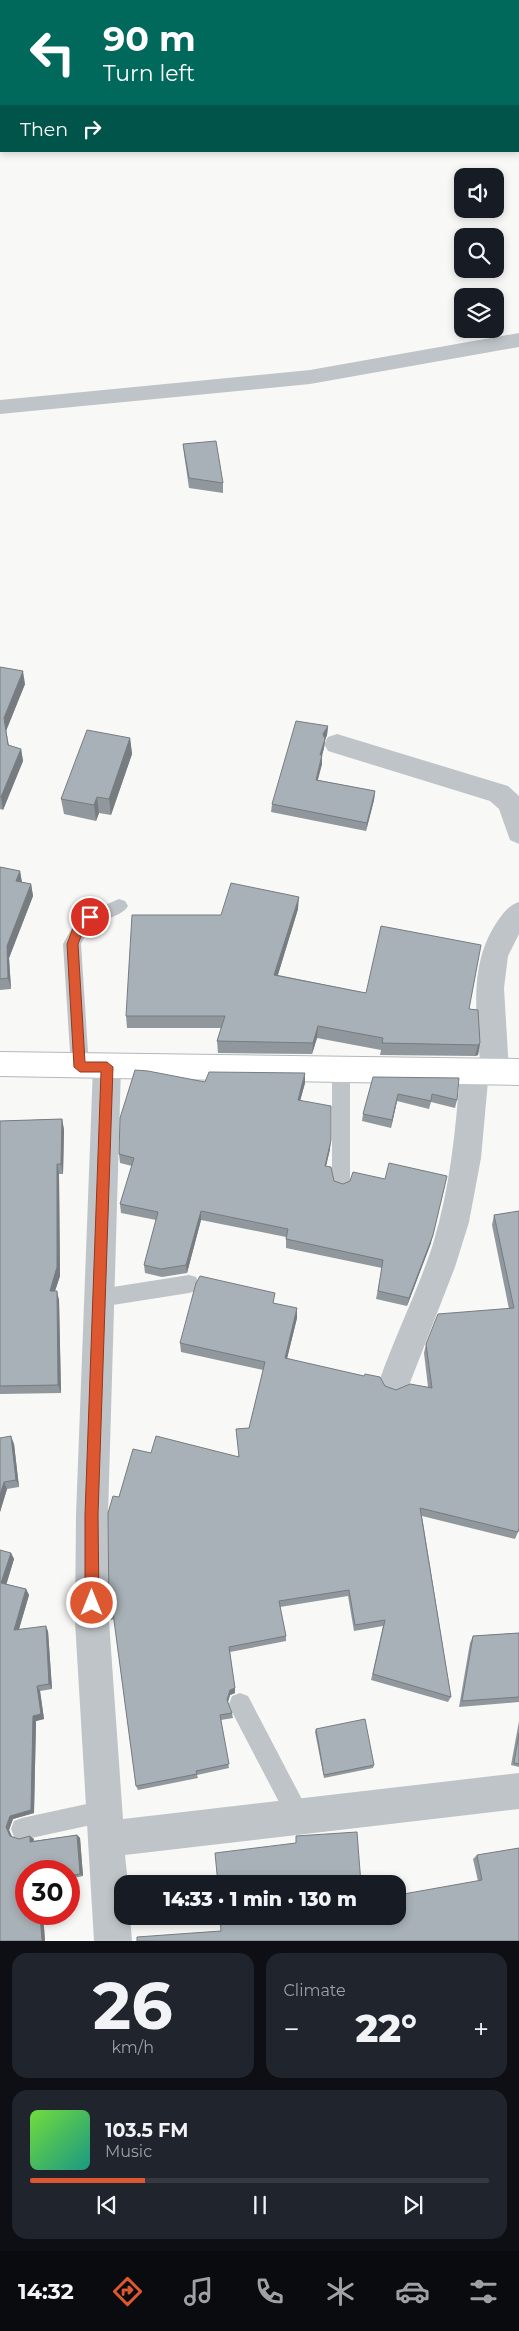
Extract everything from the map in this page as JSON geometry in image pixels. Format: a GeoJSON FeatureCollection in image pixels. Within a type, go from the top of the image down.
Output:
{"type":"FeatureCollection","features":[{"type":"Feature","properties":{"kind":"main road"},"geometry":{"type":"LineString","coordinates":[[0,1064],[93,1067],[496,1071]]}},
{"type":"Feature","properties":{"kind":"street"},"geometry":{"type":"LineString","coordinates":[[0,407],[310,377],[519,340]]}},
{"type":"Feature","properties":{"kind":"street"},"geometry":{"type":"LineString","coordinates":[[336,744],[499,793],[512,804],[519,833]]}},
{"type":"Feature","properties":{"kind":"street"},"geometry":{"type":"LineString","coordinates":[[396,1382],[409,1340],[429,1295],[448,1244],[458,1205],[472,1121],[496,1071],[490,1001],[493,963],[500,941],[519,913]]}},
{"type":"Feature","properties":{"kind":"street"},"geometry":{"type":"LineString","coordinates":[[93,1067],[100,1298],[92,1515],[92,1621],[113,1941]]}},
{"type":"Feature","properties":{"kind":"street"},"geometry":{"type":"LineString","coordinates":[[106,1825],[299,1817],[519,1791]]}},
{"type":"Feature","properties":{"kind":"lane"},"geometry":{"type":"LineString","coordinates":[[93,1067],[72,944],[77,931],[90,917],[119,906]]}},
{"type":"Feature","properties":{"kind":"lane"},"geometry":{"type":"LineString","coordinates":[[340,1069],[341,1182]]}},
{"type":"Feature","properties":{"kind":"lane"},"geometry":{"type":"LineString","coordinates":[[100,1298],[189,1284]]}},
{"type":"Feature","properties":{"kind":"lane"},"geometry":{"type":"LineString","coordinates":[[240,1704],[299,1817]]}},
{"type":"Feature","properties":{"kind":"lane"},"geometry":{"type":"LineString","coordinates":[[22,1829],[106,1825]]}},
{"type":"Feature","properties":{"kind":"building"},"geometry":{"type":"Polygon","coordinates":[[[216,441],[223,483],[189,478],[183,444],[216,441]]]}},
{"type":"Feature","properties":{"kind":"building"},"geometry":{"type":"Polygon","coordinates":[[[0,667],[23,671],[4,718],[8,745],[21,749],[1,797],[0,797],[0,667]]]}},
{"type":"Feature","properties":{"kind":"building"},"geometry":{"type":"Polygon","coordinates":[[[296,721],[328,726],[323,734],[325,739],[316,780],[375,791],[367,823],[272,804],[296,721]]]}},
{"type":"Feature","properties":{"kind":"building"},"geometry":{"type":"Polygon","coordinates":[[[87,730],[130,738],[109,799],[97,797],[94,805],[61,799],[87,730]]]}},
{"type":"Feature","properties":{"kind":"building"},"geometry":{"type":"Polygon","coordinates":[[[0,867],[20,871],[16,881],[31,884],[7,946],[8,978],[0,979],[0,867]]]}},
{"type":"Feature","properties":{"kind":"building"},"geometry":{"type":"Polygon","coordinates":[[[231,883],[299,897],[274,975],[366,993],[381,926],[481,945],[469,1009],[478,1010],[480,1043],[478,1045],[382,1043],[383,1038],[318,1026],[313,1043],[217,1041],[225,1016],[126,1016],[132,915],[221,915],[231,883]]]}},
{"type":"Feature","properties":{"kind":"building"},"geometry":{"type":"Polygon","coordinates":[[[135,1070],[205,1082],[209,1072],[305,1073],[298,1100],[331,1106],[331,1140],[325,1166],[331,1167],[334,1181],[343,1184],[350,1181],[353,1172],[385,1179],[389,1163],[447,1176],[433,1235],[409,1298],[378,1291],[383,1260],[286,1239],[288,1229],[201,1211],[186,1265],[161,1269],[144,1265],[158,1212],[120,1204],[134,1158],[119,1154],[120,1118],[135,1070]]]}},
{"type":"Feature","properties":{"kind":"building"},"geometry":{"type":"Polygon","coordinates":[[[373,1077],[459,1078],[457,1100],[432,1094],[431,1101],[398,1094],[392,1120],[363,1114],[373,1077]]]}},
{"type":"Feature","properties":{"kind":"building"},"geometry":{"type":"Polygon","coordinates":[[[62,1119],[61,1164],[57,1164],[57,1267],[50,1291],[57,1291],[58,1385],[0,1386],[0,1121],[62,1119]]]}},
{"type":"Feature","properties":{"kind":"building"},"geometry":{"type":"Polygon","coordinates":[[[519,1211],[518,1532],[420,1508],[451,1697],[373,1674],[385,1620],[355,1625],[349,1590],[279,1601],[286,1636],[229,1647],[235,1688],[230,1690],[227,1700],[232,1713],[220,1715],[229,1764],[196,1771],[197,1774],[136,1786],[113,1613],[109,1614],[108,1513],[113,1496],[119,1497],[133,1449],[151,1453],[156,1436],[239,1457],[236,1429],[249,1428],[265,1362],[180,1343],[196,1283],[200,1276],[275,1293],[273,1303],[297,1308],[285,1358],[364,1376],[365,1374],[380,1377],[385,1386],[396,1390],[410,1384],[432,1388],[426,1344],[438,1314],[514,1308],[494,1215],[519,1211]]]}},
{"type":"Feature","properties":{"kind":"building"},"geometry":{"type":"Polygon","coordinates":[[[11,1436],[16,1480],[4,1482],[0,1495],[0,1438],[11,1436]]]}},
{"type":"Feature","properties":{"kind":"building"},"geometry":{"type":"Polygon","coordinates":[[[0,1550],[11,1553],[1,1583],[26,1589],[14,1630],[46,1626],[49,1684],[37,1686],[41,1714],[33,1716],[31,1810],[10,1816],[6,1827],[10,1836],[19,1839],[30,1836],[30,1842],[77,1835],[79,1860],[15,1860],[15,1925],[41,1925],[42,1941],[0,1941],[0,1550]]]}},
{"type":"Feature","properties":{"kind":"building"},"geometry":{"type":"Polygon","coordinates":[[[519,1633],[519,1697],[462,1701],[473,1636],[519,1633]]]}},
{"type":"Feature","properties":{"kind":"building"},"geometry":{"type":"Polygon","coordinates":[[[365,1719],[374,1765],[324,1775],[316,1729],[365,1719]]]}},
{"type":"Feature","properties":{"kind":"building"},"geometry":{"type":"Polygon","coordinates":[[[519,1733],[519,1764],[514,1763],[519,1733]]]}},
{"type":"Feature","properties":{"kind":"building"},"geometry":{"type":"Polygon","coordinates":[[[357,1832],[360,1875],[217,1875],[215,1853],[296,1843],[296,1836],[357,1832]]]}},
{"type":"Feature","properties":{"kind":"building"},"geometry":{"type":"Polygon","coordinates":[[[519,1848],[519,1941],[137,1941],[137,1937],[221,1931],[221,1925],[406,1925],[406,1894],[482,1880],[477,1855],[519,1848]]]}},
{"type":"Feature","properties":{"kind":"route"},"geometry":{"type":"LineString","coordinates":[[90,917],[77,931],[72,944],[80,1067],[107,1067],[92,1515],[92,1603]]}}]}
